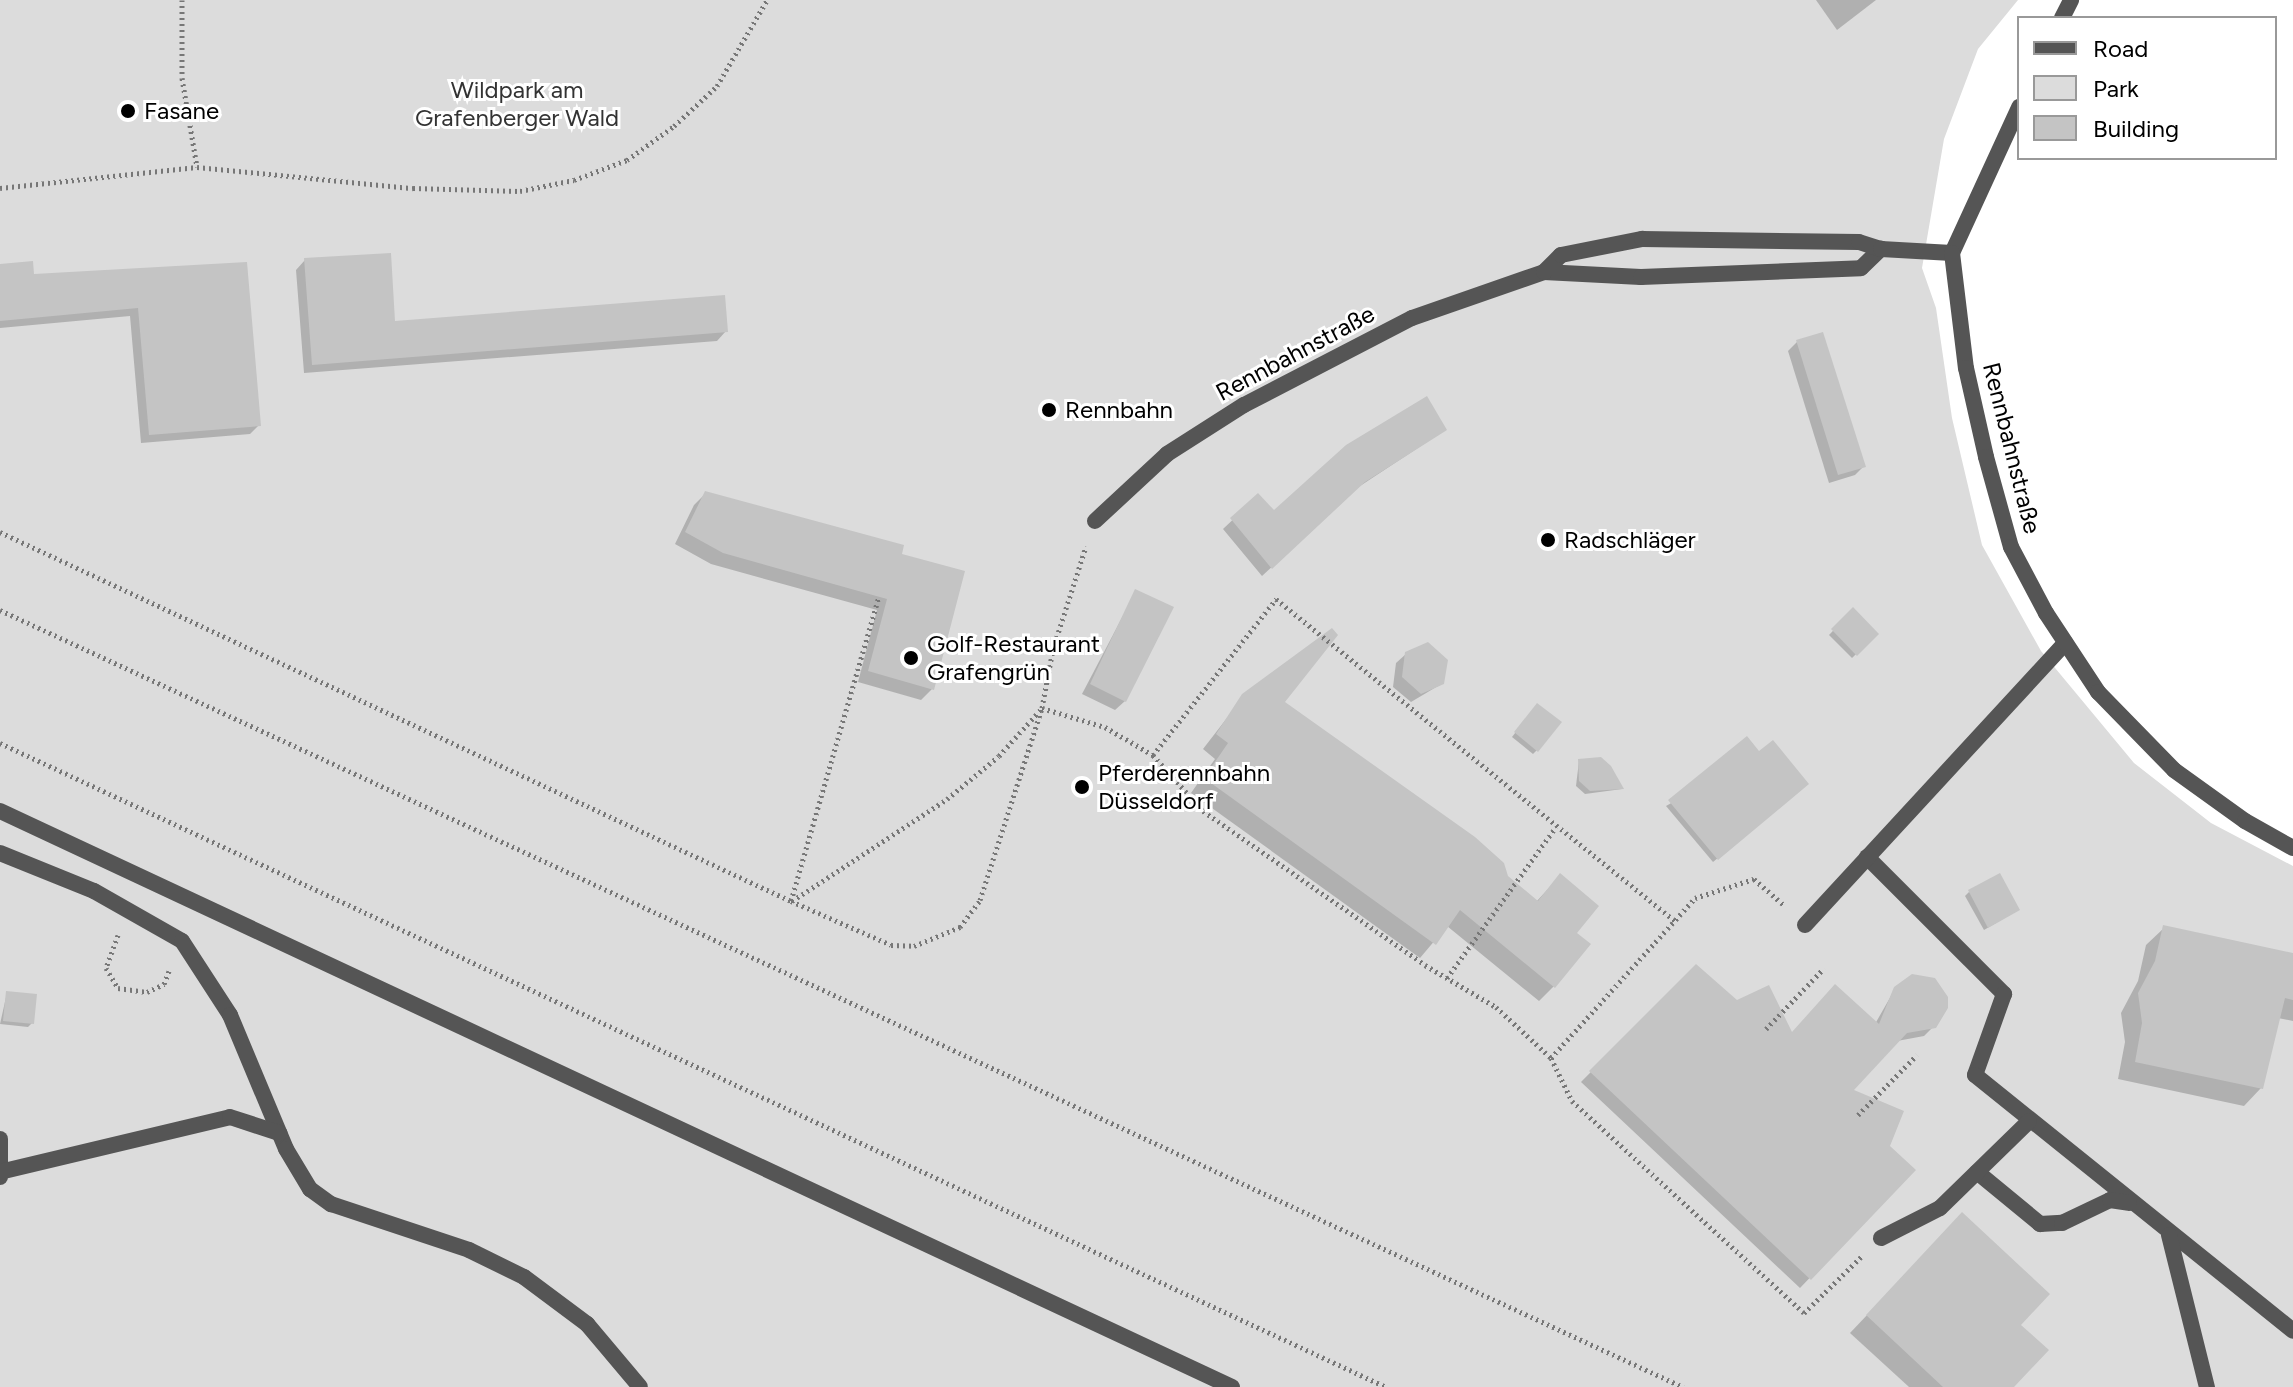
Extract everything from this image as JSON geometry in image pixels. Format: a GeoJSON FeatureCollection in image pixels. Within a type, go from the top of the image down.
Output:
{"type":"FeatureCollection","features":[{"type":"Feature","properties":{"kind":"street"},"geometry":{"type":"LineString","coordinates":[[1952,253],[2017,111]]}},
{"type":"Feature","properties":{"kind":"street","name":"Rennbahnstraße"},"geometry":{"type":"LineString","coordinates":[[1544,272],[1561,255],[1642,239],[1859,242],[1881,249],[1952,253],[1966,368],[2011,547],[2065,643],[2098,692],[2174,770],[2245,821],[2293,848]]}},
{"type":"Feature","properties":{"kind":"street","name":"Rennbahnstraße"},"geometry":{"type":"LineString","coordinates":[[1095,521],[1167,454],[1244,405],[1412,318],[1544,272],[1641,277],[1861,268],[1881,249]]}},
{"type":"Feature","properties":{"kind":"street"},"geometry":{"type":"LineString","coordinates":[[1805,925],[2065,643]]}},
{"type":"Feature","properties":{"kind":"street"},"geometry":{"type":"LineString","coordinates":[[0,811],[1232,1387]]}},
{"type":"Feature","properties":{"kind":"street"},"geometry":{"type":"LineString","coordinates":[[0,853],[94,891],[182,941],[230,1015],[279,1133],[310,1189],[331,1204],[469,1250],[524,1277],[587,1324],[640,1387]]}},
{"type":"Feature","properties":{"kind":"street"},"geometry":{"type":"LineString","coordinates":[[1867,857],[2004,994],[1975,1075],[2169,1235],[2293,1331]]}},
{"type":"Feature","properties":{"kind":"street"},"geometry":{"type":"LineString","coordinates":[[0,1139],[2,1174],[230,1117],[279,1133]]}},
{"type":"Feature","properties":{"kind":"street"},"geometry":{"type":"LineString","coordinates":[[1881,1238],[1940,1208],[2029,1121]]}},
{"type":"Feature","properties":{"kind":"street"},"geometry":{"type":"LineString","coordinates":[[1977,1172],[2040,1224],[2062,1223],[2110,1200],[2130,1203]]}},
{"type":"Feature","properties":{"kind":"street"},"geometry":{"type":"LineString","coordinates":[[2169,1235],[2207,1387]]}},
{"type":"Feature","properties":{"kind":"path"},"geometry":{"type":"LineString","coordinates":[[182,0],[182,78],[197,167]]}},
{"type":"Feature","properties":{"kind":"path"},"geometry":{"type":"LineString","coordinates":[[0,188],[197,167],[428,189],[520,191],[574,180],[627,160],[674,126],[717,86],[767,0]]}},
{"type":"Feature","properties":{"kind":"path"},"geometry":{"type":"LineString","coordinates":[[0,532],[791,901],[891,945],[914,946],[960,927],[980,900],[1042,708],[1053,649],[1095,521]]}},
{"type":"Feature","properties":{"kind":"path"},"geometry":{"type":"LineString","coordinates":[[791,901],[879,596]]}},
{"type":"Feature","properties":{"kind":"path"},"geometry":{"type":"LineString","coordinates":[[1153,755],[1276,599],[1675,921]]}},
{"type":"Feature","properties":{"kind":"path"},"geometry":{"type":"LineString","coordinates":[[0,610],[1683,1387]]}},
{"type":"Feature","properties":{"kind":"path"},"geometry":{"type":"LineString","coordinates":[[1042,708],[1105,727],[1153,755],[1203,811],[1447,978],[1496,1007],[1551,1058],[1572,1101],[1804,1313],[1881,1238]]}},
{"type":"Feature","properties":{"kind":"path"},"geometry":{"type":"LineString","coordinates":[[791,901],[947,799],[999,756],[1042,708]]}},
{"type":"Feature","properties":{"kind":"path"},"geometry":{"type":"LineString","coordinates":[[0,743],[1386,1387]]}},
{"type":"Feature","properties":{"kind":"path"},"geometry":{"type":"LineString","coordinates":[[1447,978],[1556,827]]}},
{"type":"Feature","properties":{"kind":"path"},"geometry":{"type":"LineString","coordinates":[[1551,1058],[1695,898],[1754,879],[1805,925]]}},
{"type":"Feature","properties":{"kind":"path"},"geometry":{"type":"LineString","coordinates":[[1766,1029],[1824,968]]}},
{"type":"Feature","properties":{"kind":"path"},"geometry":{"type":"LineString","coordinates":[[1858,1115],[1917,1055]]}},
{"type":"Feature","properties":{"kind":"green space","name":"Pferderennbahn Düsseldorf"},"geometry":{"type":"Polygon","coordinates":[[[0,0],[2018,0],[1978,49],[1944,139],[1922,268],[1936,308],[1952,418],[1982,545],[2041,651],[2134,763],[2211,823],[2293,866],[2293,1387],[0,1387],[0,0]]]}},
{"type":"Feature","properties":{"kind":"building"},"geometry":{"type":"Polygon","coordinates":[[[391,253],[395,321],[725,295],[728,332],[312,365],[304,258],[391,253]]]}},
{"type":"Feature","properties":{"kind":"building"},"geometry":{"type":"Polygon","coordinates":[[[33,261],[34,274],[247,262],[261,426],[149,435],[138,308],[0,321],[0,264],[33,261]]]}},
{"type":"Feature","properties":{"kind":"building"},"geometry":{"type":"Polygon","coordinates":[[[1823,332],[1866,467],[1838,475],[1796,340],[1823,332]]]}},
{"type":"Feature","properties":{"kind":"building"},"geometry":{"type":"Polygon","coordinates":[[[1427,396],[1447,430],[1365,482],[1272,569],[1230,518],[1258,493],[1274,510],[1346,445],[1427,396]]]}},
{"type":"Feature","properties":{"kind":"building"},"geometry":{"type":"Polygon","coordinates":[[[705,491],[904,545],[902,554],[965,571],[934,690],[868,671],[887,599],[723,553],[685,532],[705,491]]]}},
{"type":"Feature","properties":{"kind":"building"},"geometry":{"type":"Polygon","coordinates":[[[1135,589],[1174,607],[1126,702],[1090,684],[1135,589]]]}},
{"type":"Feature","properties":{"kind":"building"},"geometry":{"type":"Polygon","coordinates":[[[1853,607],[1879,634],[1857,656],[1831,629],[1853,607]]]}},
{"type":"Feature","properties":{"kind":"building"},"geometry":{"type":"Polygon","coordinates":[[[1332,628],[1338,635],[1285,702],[1475,837],[1504,863],[1508,876],[1538,901],[1560,873],[1599,906],[1577,933],[1591,944],[1555,988],[1460,910],[1436,945],[1204,778],[1228,743],[1216,734],[1242,694],[1332,628]]]}},
{"type":"Feature","properties":{"kind":"building"},"geometry":{"type":"Polygon","coordinates":[[[1428,642],[1448,660],[1444,684],[1421,694],[1402,677],[1405,652],[1428,642]]]}},
{"type":"Feature","properties":{"kind":"building"},"geometry":{"type":"Polygon","coordinates":[[[1537,703],[1562,722],[1538,752],[1514,732],[1537,703]]]}},
{"type":"Feature","properties":{"kind":"building"},"geometry":{"type":"Polygon","coordinates":[[[1747,736],[1759,751],[1773,740],[1809,784],[1718,860],[1668,800],[1747,736]]]}},
{"type":"Feature","properties":{"kind":"building"},"geometry":{"type":"Polygon","coordinates":[[[1601,757],[1611,766],[1624,789],[1590,791],[1579,781],[1578,759],[1601,757]]]}},
{"type":"Feature","properties":{"kind":"building"},"geometry":{"type":"Polygon","coordinates":[[[2000,873],[2020,910],[1988,928],[1968,890],[2000,873]]]}},
{"type":"Feature","properties":{"kind":"building"},"geometry":{"type":"Polygon","coordinates":[[[2163,925],[2293,953],[2293,1000],[2285,998],[2263,1089],[2135,1062],[2142,1023],[2138,993],[2155,961],[2163,925]]]}},
{"type":"Feature","properties":{"kind":"building"},"geometry":{"type":"Polygon","coordinates":[[[1696,964],[1737,1000],[1769,985],[1792,1032],[1835,984],[1879,1024],[1894,987],[1912,974],[1935,978],[1948,997],[1948,1008],[1936,1028],[1907,1033],[1854,1090],[1904,1111],[1890,1146],[1916,1170],[1811,1280],[1589,1071],[1696,964]]]}},
{"type":"Feature","properties":{"kind":"building"},"geometry":{"type":"Polygon","coordinates":[[[6,991],[37,994],[34,1024],[3,1021],[6,991]]]}},
{"type":"Feature","properties":{"kind":"building"},"geometry":{"type":"Polygon","coordinates":[[[1962,1212],[2050,1294],[2021,1325],[2049,1350],[2014,1387],[1943,1387],[1866,1315],[1962,1212]]]}},
{"type":"Feature","properties":{"kind":"place","name":"Fasane"},"geometry":{"type":"Point","coordinates":[128,111]}},
{"type":"Feature","properties":{"kind":"place","name":"Rennbahn"},"geometry":{"type":"Point","coordinates":[1049,410]}},
{"type":"Feature","properties":{"kind":"place","name":"Radschläger"},"geometry":{"type":"Point","coordinates":[1548,540]}},
{"type":"Feature","properties":{"kind":"place","name":"Golf-Restaurant Grafengrün"},"geometry":{"type":"Point","coordinates":[911,658]}},
{"type":"Feature","properties":{"kind":"place","name":"Pferderennbahn Düsseldorf"},"geometry":{"type":"Point","coordinates":[1082,787]}},
{"type":"Feature","properties":{"kind":"park label","name":"Wildpark am Grafenberger Wald"},"geometry":{"type":"Point","coordinates":[517,104]}}]}
